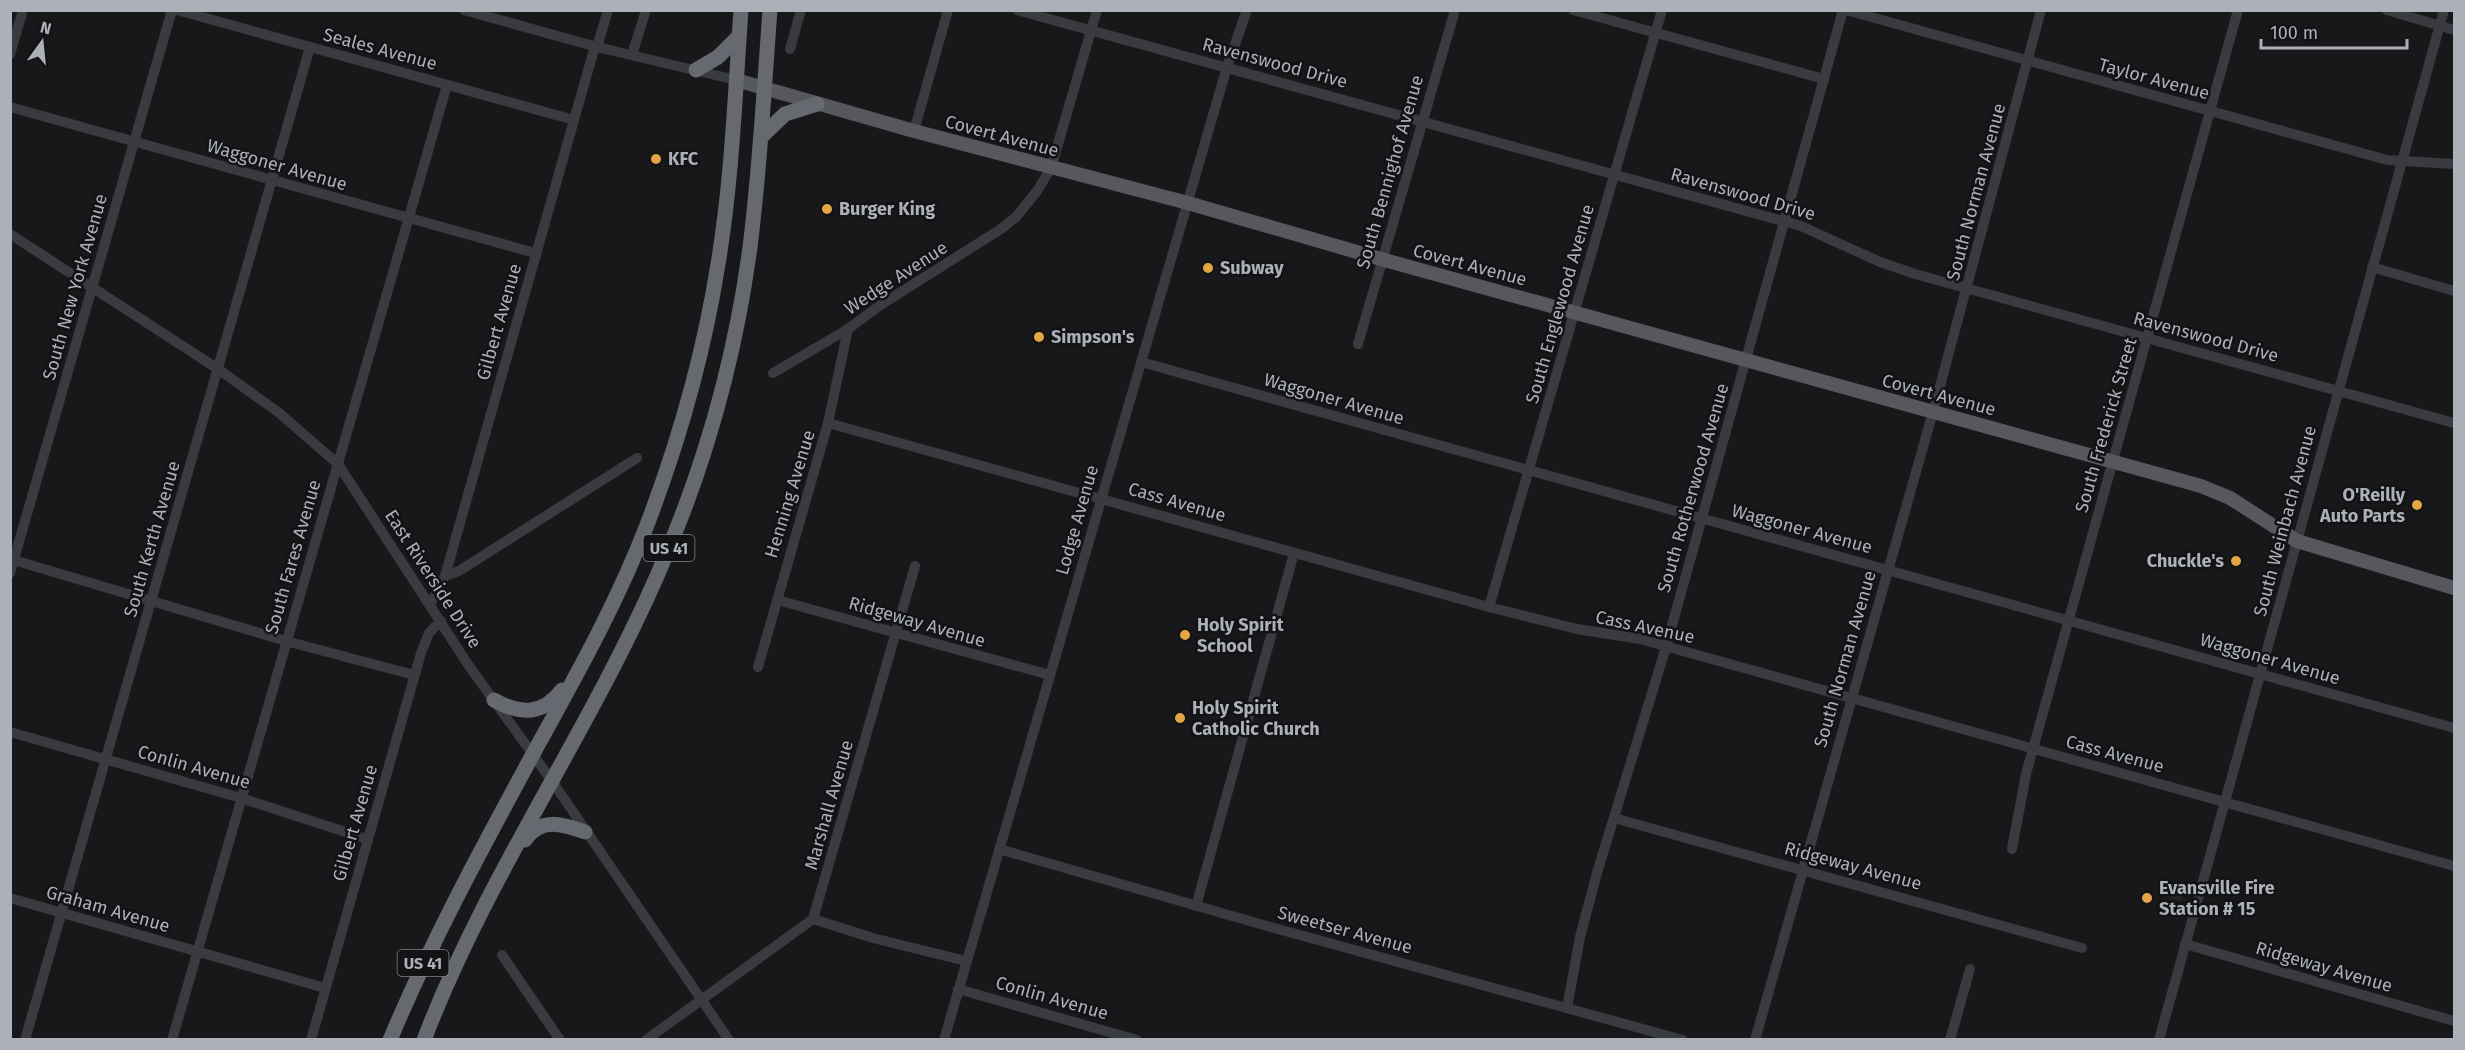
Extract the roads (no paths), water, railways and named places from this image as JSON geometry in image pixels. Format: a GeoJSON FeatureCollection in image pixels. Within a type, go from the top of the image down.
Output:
{"type":"FeatureCollection","features":[{"type":"Feature","properties":{"kind":"highway","name":"US 41"},"geometry":{"type":"LineString","coordinates":[[390,1040],[449,910],[582,664],[617,594],[646,527],[689,398],[719,262],[741,10]]}},
{"type":"Feature","properties":{"kind":"highway","name":"US 41"},"geometry":{"type":"LineString","coordinates":[[424,1040],[468,940],[502,872],[643,607],[698,469],[736,328],[749,251],[761,137],[770,10]]}},
{"type":"Feature","properties":{"kind":"highway"},"geometry":{"type":"LineString","coordinates":[[696,70],[718,57],[739,36]]}},
{"type":"Feature","properties":{"kind":"highway"},"geometry":{"type":"LineString","coordinates":[[761,137],[785,114],[817,104]]}},
{"type":"Feature","properties":{"kind":"highway"},"geometry":{"type":"LineString","coordinates":[[494,700],[519,711],[531,711],[544,707],[557,697],[582,664]]}},
{"type":"Feature","properties":{"kind":"highway"},"geometry":{"type":"LineString","coordinates":[[502,872],[527,836],[541,825],[559,824],[585,832]]}},
{"type":"Feature","properties":{"kind":"main road","name":"Covert Avenue"},"geometry":{"type":"LineString","coordinates":[[736,80],[914,131],[1188,203],[2114,462],[2221,494],[2296,541],[2454,588]]}},
{"type":"Feature","properties":{"kind":"street"},"geometry":{"type":"LineString","coordinates":[[10,54],[23,10]]}},
{"type":"Feature","properties":{"kind":"street","name":"Seales Avenue"},"geometry":{"type":"LineString","coordinates":[[175,10],[574,120]]}},
{"type":"Feature","properties":{"kind":"street","name":"South New York Avenue"},"geometry":{"type":"LineString","coordinates":[[10,573],[134,142],[175,10]]}},
{"type":"Feature","properties":{"kind":"street","name":"Covert Avenue"},"geometry":{"type":"LineString","coordinates":[[464,10],[596,46],[736,80]]}},
{"type":"Feature","properties":{"kind":"street","name":"Gilbert Avenue"},"geometry":{"type":"LineString","coordinates":[[430,605],[445,576],[535,253],[608,10]]}},
{"type":"Feature","properties":{"kind":"street"},"geometry":{"type":"LineString","coordinates":[[632,55],[646,10]]}},
{"type":"Feature","properties":{"kind":"street"},"geometry":{"type":"LineString","coordinates":[[790,49],[801,10]]}},
{"type":"Feature","properties":{"kind":"street"},"geometry":{"type":"LineString","coordinates":[[914,131],[948,10]]}},
{"type":"Feature","properties":{"kind":"street","name":"Ravenswood Drive"},"geometry":{"type":"LineString","coordinates":[[1017,10],[1785,221],[1827,236],[1880,262],[2454,423]]}},
{"type":"Feature","properties":{"kind":"street"},"geometry":{"type":"LineString","coordinates":[[1051,168],[1097,10]]}},
{"type":"Feature","properties":{"kind":"street","name":"Lodge Avenue"},"geometry":{"type":"LineString","coordinates":[[944,1040],[1100,497],[1227,67],[1247,10]]}},
{"type":"Feature","properties":{"kind":"street","name":"South Bennighof Avenue"},"geometry":{"type":"LineString","coordinates":[[1358,344],[1455,10]]}},
{"type":"Feature","properties":{"kind":"street"},"geometry":{"type":"LineString","coordinates":[[1573,10],[1824,79]]}},
{"type":"Feature","properties":{"kind":"street","name":"South Englewood Avenue"},"geometry":{"type":"LineString","coordinates":[[1490,607],[1662,10]]}},
{"type":"Feature","properties":{"kind":"street","name":"Taylor Avenue"},"geometry":{"type":"LineString","coordinates":[[1845,10],[2210,112],[2402,162],[2454,164]]}},
{"type":"Feature","properties":{"kind":"street","name":"South Rotherwood Avenue"},"geometry":{"type":"LineString","coordinates":[[1567,1008],[1580,937],[1666,647],[1845,10]]}},
{"type":"Feature","properties":{"kind":"street","name":"South Norman Avenue"},"geometry":{"type":"LineString","coordinates":[[1755,1040],[1933,412],[2042,10]]}},
{"type":"Feature","properties":{"kind":"street","name":"South Frederick Street"},"geometry":{"type":"LineString","coordinates":[[2012,849],[2022,792],[2238,10]]}},
{"type":"Feature","properties":{"kind":"street"},"geometry":{"type":"LineString","coordinates":[[2387,10],[2454,30]]}},
{"type":"Feature","properties":{"kind":"street","name":"South Weinbach Avenue"},"geometry":{"type":"LineString","coordinates":[[2159,1040],[2444,10]]}},
{"type":"Feature","properties":{"kind":"street","name":"South Kerth Avenue"},"geometry":{"type":"LineString","coordinates":[[26,1040],[310,47]]}},
{"type":"Feature","properties":{"kind":"street","name":"South Fares Avenue"},"geometry":{"type":"LineString","coordinates":[[172,1040],[447,85]]}},
{"type":"Feature","properties":{"kind":"street","name":"Waggoner Avenue"},"geometry":{"type":"LineString","coordinates":[[10,107],[535,253]]}},
{"type":"Feature","properties":{"kind":"street","name":"Wedge Avenue"},"geometry":{"type":"LineString","coordinates":[[773,373],[848,329],[882,304],[1000,229],[1016,217],[1051,168]]}},
{"type":"Feature","properties":{"kind":"street","name":"East Riverside Drive"},"geometry":{"type":"LineString","coordinates":[[10,234],[218,369],[278,412],[338,464],[469,666],[552,781],[729,1040]]}},
{"type":"Feature","properties":{"kind":"street"},"geometry":{"type":"LineString","coordinates":[[2372,267],[2454,291]]}},
{"type":"Feature","properties":{"kind":"street","name":"Henning Avenue"},"geometry":{"type":"LineString","coordinates":[[758,667],[828,423],[848,329]]}},
{"type":"Feature","properties":{"kind":"street","name":"Waggoner Avenue"},"geometry":{"type":"LineString","coordinates":[[1140,362],[2454,728]]}},
{"type":"Feature","properties":{"kind":"street","name":"Cass Avenue"},"geometry":{"type":"LineString","coordinates":[[828,423],[1490,607],[1576,629],[1630,637],[2454,866]]}},
{"type":"Feature","properties":{"kind":"street"},"geometry":{"type":"LineString","coordinates":[[445,576],[459,571],[637,458]]}},
{"type":"Feature","properties":{"kind":"street"},"geometry":{"type":"LineString","coordinates":[[1196,906],[1294,553]]}},
{"type":"Feature","properties":{"kind":"street"},"geometry":{"type":"LineString","coordinates":[[12,560],[414,675]]}},
{"type":"Feature","properties":{"kind":"street","name":"Marshall Avenue"},"geometry":{"type":"LineString","coordinates":[[813,919],[915,566]]}},
{"type":"Feature","properties":{"kind":"street","name":"Ridgeway Avenue"},"geometry":{"type":"LineString","coordinates":[[777,600],[1050,675]]}},
{"type":"Feature","properties":{"kind":"street","name":"Gilbert Avenue"},"geometry":{"type":"LineString","coordinates":[[310,1040],[414,675],[425,641],[441,621]]}},
{"type":"Feature","properties":{"kind":"street","name":"Conlin Avenue"},"geometry":{"type":"LineString","coordinates":[[10,732],[241,798],[367,838]]}},
{"type":"Feature","properties":{"kind":"street","name":"Ridgeway Avenue"},"geometry":{"type":"LineString","coordinates":[[1614,818],[2082,948]]}},
{"type":"Feature","properties":{"kind":"street","name":"Sweetser Avenue"},"geometry":{"type":"LineString","coordinates":[[999,849],[1196,906],[1683,1040]]}},
{"type":"Feature","properties":{"kind":"street","name":"Graham Avenue"},"geometry":{"type":"LineString","coordinates":[[10,898],[325,988]]}},
{"type":"Feature","properties":{"kind":"street"},"geometry":{"type":"LineString","coordinates":[[646,1040],[813,919],[873,938],[966,961]]}},
{"type":"Feature","properties":{"kind":"street","name":"Ridgeway Avenue"},"geometry":{"type":"LineString","coordinates":[[2185,944],[2454,1021]]}},
{"type":"Feature","properties":{"kind":"street"},"geometry":{"type":"LineString","coordinates":[[502,956],[560,1040]]}},
{"type":"Feature","properties":{"kind":"street"},"geometry":{"type":"LineString","coordinates":[[1950,1040],[1970,969]]}},
{"type":"Feature","properties":{"kind":"street","name":"Conlin Avenue"},"geometry":{"type":"LineString","coordinates":[[958,989],[1137,1040]]}},
{"type":"Feature","properties":{"kind":"place","name":"KFC"},"geometry":{"type":"Point","coordinates":[656,159]}},
{"type":"Feature","properties":{"kind":"place","name":"Burger King"},"geometry":{"type":"Point","coordinates":[827,209]}},
{"type":"Feature","properties":{"kind":"place","name":"Subway"},"geometry":{"type":"Point","coordinates":[1208,268]}},
{"type":"Feature","properties":{"kind":"place","name":"Simpson's"},"geometry":{"type":"Point","coordinates":[1039,337]}},
{"type":"Feature","properties":{"kind":"place","name":"O'Reilly Auto Parts"},"geometry":{"type":"Point","coordinates":[2417,505]}},
{"type":"Feature","properties":{"kind":"place","name":"Chuckle's"},"geometry":{"type":"Point","coordinates":[2236,561]}},
{"type":"Feature","properties":{"kind":"place","name":"Holy Spirit School"},"geometry":{"type":"Point","coordinates":[1185,635]}},
{"type":"Feature","properties":{"kind":"place","name":"Holy Spirit Catholic Church"},"geometry":{"type":"Point","coordinates":[1180,718]}},
{"type":"Feature","properties":{"kind":"place","name":"Evansville Fire Station # 15"},"geometry":{"type":"Point","coordinates":[2147,898]}}]}
